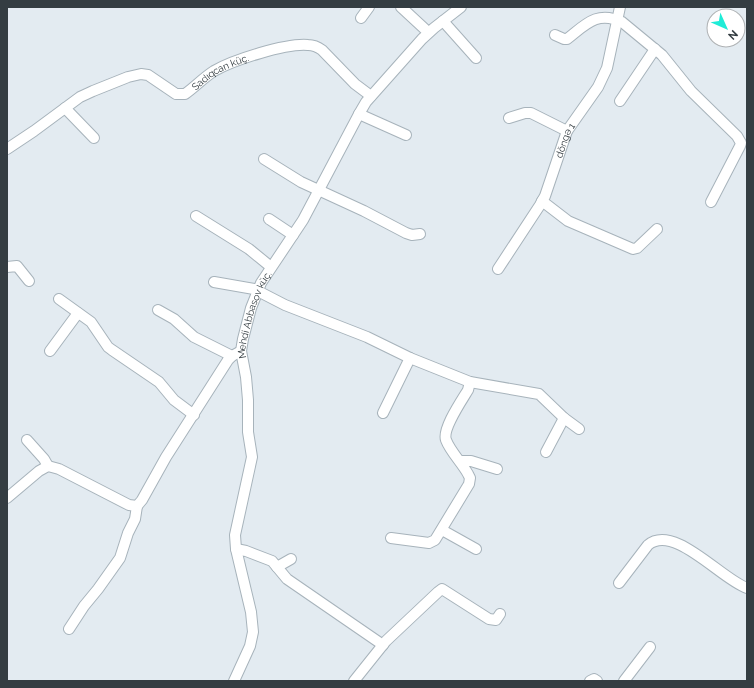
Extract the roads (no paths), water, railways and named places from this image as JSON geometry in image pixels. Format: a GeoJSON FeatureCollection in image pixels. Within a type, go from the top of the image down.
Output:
{"type":"FeatureCollection","features":[{"type":"Feature","properties":{"kind":"street"},"geometry":{"type":"LineString","coordinates":[[361,18],[369,7]]}},
{"type":"Feature","properties":{"kind":"street"},"geometry":{"type":"LineString","coordinates":[[400,7],[428,32]]}},
{"type":"Feature","properties":{"kind":"street","name":"Mehdi Abbasov küç."},"geometry":{"type":"LineString","coordinates":[[234,681],[250,646],[253,632],[251,612],[236,549],[235,535],[252,457],[248,432],[246,377],[241,351],[247,322],[258,291],[271,267],[293,235],[319,190],[359,114],[371,96],[428,32],[461,7]]}},
{"type":"Feature","properties":{"kind":"street","name":"döngə 1"},"geometry":{"type":"LineString","coordinates":[[498,269],[542,201],[567,131],[603,76],[620,7]]}},
{"type":"Feature","properties":{"kind":"street"},"geometry":{"type":"LineString","coordinates":[[555,35],[567,39],[588,22],[598,18],[618,20],[655,49],[670,64],[691,91],[737,136],[741,143],[740,146],[710,202]]}},
{"type":"Feature","properties":{"kind":"street"},"geometry":{"type":"LineString","coordinates":[[443,22],[476,58]]}},
{"type":"Feature","properties":{"kind":"street","name":"Sadıqcan küç."},"geometry":{"type":"LineString","coordinates":[[7,148],[34,131],[80,97],[93,90],[128,77],[141,74],[148,75],[176,94],[185,94],[206,77],[226,65],[265,52],[302,45],[316,46],[322,50],[355,84],[371,96]]}},
{"type":"Feature","properties":{"kind":"street"},"geometry":{"type":"LineString","coordinates":[[620,101],[655,49]]}},
{"type":"Feature","properties":{"kind":"street"},"geometry":{"type":"LineString","coordinates":[[65,108],[94,138]]}},
{"type":"Feature","properties":{"kind":"street"},"geometry":{"type":"LineString","coordinates":[[509,118],[525,113],[531,113],[567,131]]}},
{"type":"Feature","properties":{"kind":"street"},"geometry":{"type":"LineString","coordinates":[[359,114],[406,135]]}},
{"type":"Feature","properties":{"kind":"street"},"geometry":{"type":"LineString","coordinates":[[264,159],[287,175],[364,211],[406,233],[412,235],[420,234]]}},
{"type":"Feature","properties":{"kind":"street"},"geometry":{"type":"LineString","coordinates":[[542,201],[568,221],[633,249],[637,248],[657,229]]}},
{"type":"Feature","properties":{"kind":"street"},"geometry":{"type":"LineString","coordinates":[[196,216],[249,249],[271,267]]}},
{"type":"Feature","properties":{"kind":"street"},"geometry":{"type":"LineString","coordinates":[[269,219],[293,235]]}},
{"type":"Feature","properties":{"kind":"street"},"geometry":{"type":"LineString","coordinates":[[7,267],[17,266],[29,281]]}},
{"type":"Feature","properties":{"kind":"street"},"geometry":{"type":"LineString","coordinates":[[214,282],[258,291],[285,305],[366,337],[410,358],[470,382],[539,394],[564,418],[579,429]]}},
{"type":"Feature","properties":{"kind":"street"},"geometry":{"type":"LineString","coordinates":[[59,299],[95,326],[108,347],[159,382],[174,400],[194,415]]}},
{"type":"Feature","properties":{"kind":"street"},"geometry":{"type":"LineString","coordinates":[[158,310],[174,319],[194,337],[232,356]]}},
{"type":"Feature","properties":{"kind":"street"},"geometry":{"type":"LineString","coordinates":[[50,351],[78,313]]}},
{"type":"Feature","properties":{"kind":"street"},"geometry":{"type":"LineString","coordinates":[[69,629],[120,558],[128,534],[136,519],[137,506],[142,500],[166,457],[232,356],[241,351]]}},
{"type":"Feature","properties":{"kind":"street"},"geometry":{"type":"LineString","coordinates":[[383,413],[410,358]]}},
{"type":"Feature","properties":{"kind":"street"},"geometry":{"type":"LineString","coordinates":[[391,538],[429,543],[435,540],[469,484],[470,478],[445,438],[446,429],[468,390],[470,382]]}},
{"type":"Feature","properties":{"kind":"street"},"geometry":{"type":"LineString","coordinates":[[546,452],[564,418]]}},
{"type":"Feature","properties":{"kind":"street"},"geometry":{"type":"LineString","coordinates":[[27,440],[44,459],[48,466]]}},
{"type":"Feature","properties":{"kind":"street"},"geometry":{"type":"LineString","coordinates":[[460,461],[471,460],[497,469]]}},
{"type":"Feature","properties":{"kind":"street"},"geometry":{"type":"LineString","coordinates":[[7,498],[39,471],[48,466],[59,469],[129,505],[137,506]]}},
{"type":"Feature","properties":{"kind":"street"},"geometry":{"type":"LineString","coordinates":[[442,530],[476,550]]}},
{"type":"Feature","properties":{"kind":"street"},"geometry":{"type":"LineString","coordinates":[[619,583],[648,545],[653,540],[662,540],[674,543],[698,555],[747,588]]}},
{"type":"Feature","properties":{"kind":"street"},"geometry":{"type":"LineString","coordinates":[[236,549],[272,560],[287,579],[383,645]]}},
{"type":"Feature","properties":{"kind":"street"},"geometry":{"type":"LineString","coordinates":[[277,567],[291,559]]}},
{"type":"Feature","properties":{"kind":"street"},"geometry":{"type":"LineString","coordinates":[[354,681],[383,645],[442,589],[489,619],[496,620],[500,614]]}},
{"type":"Feature","properties":{"kind":"street"},"geometry":{"type":"LineString","coordinates":[[624,681],[650,647]]}},
{"type":"Feature","properties":{"kind":"street"},"geometry":{"type":"LineString","coordinates":[[590,681],[597,681]]}}]}
